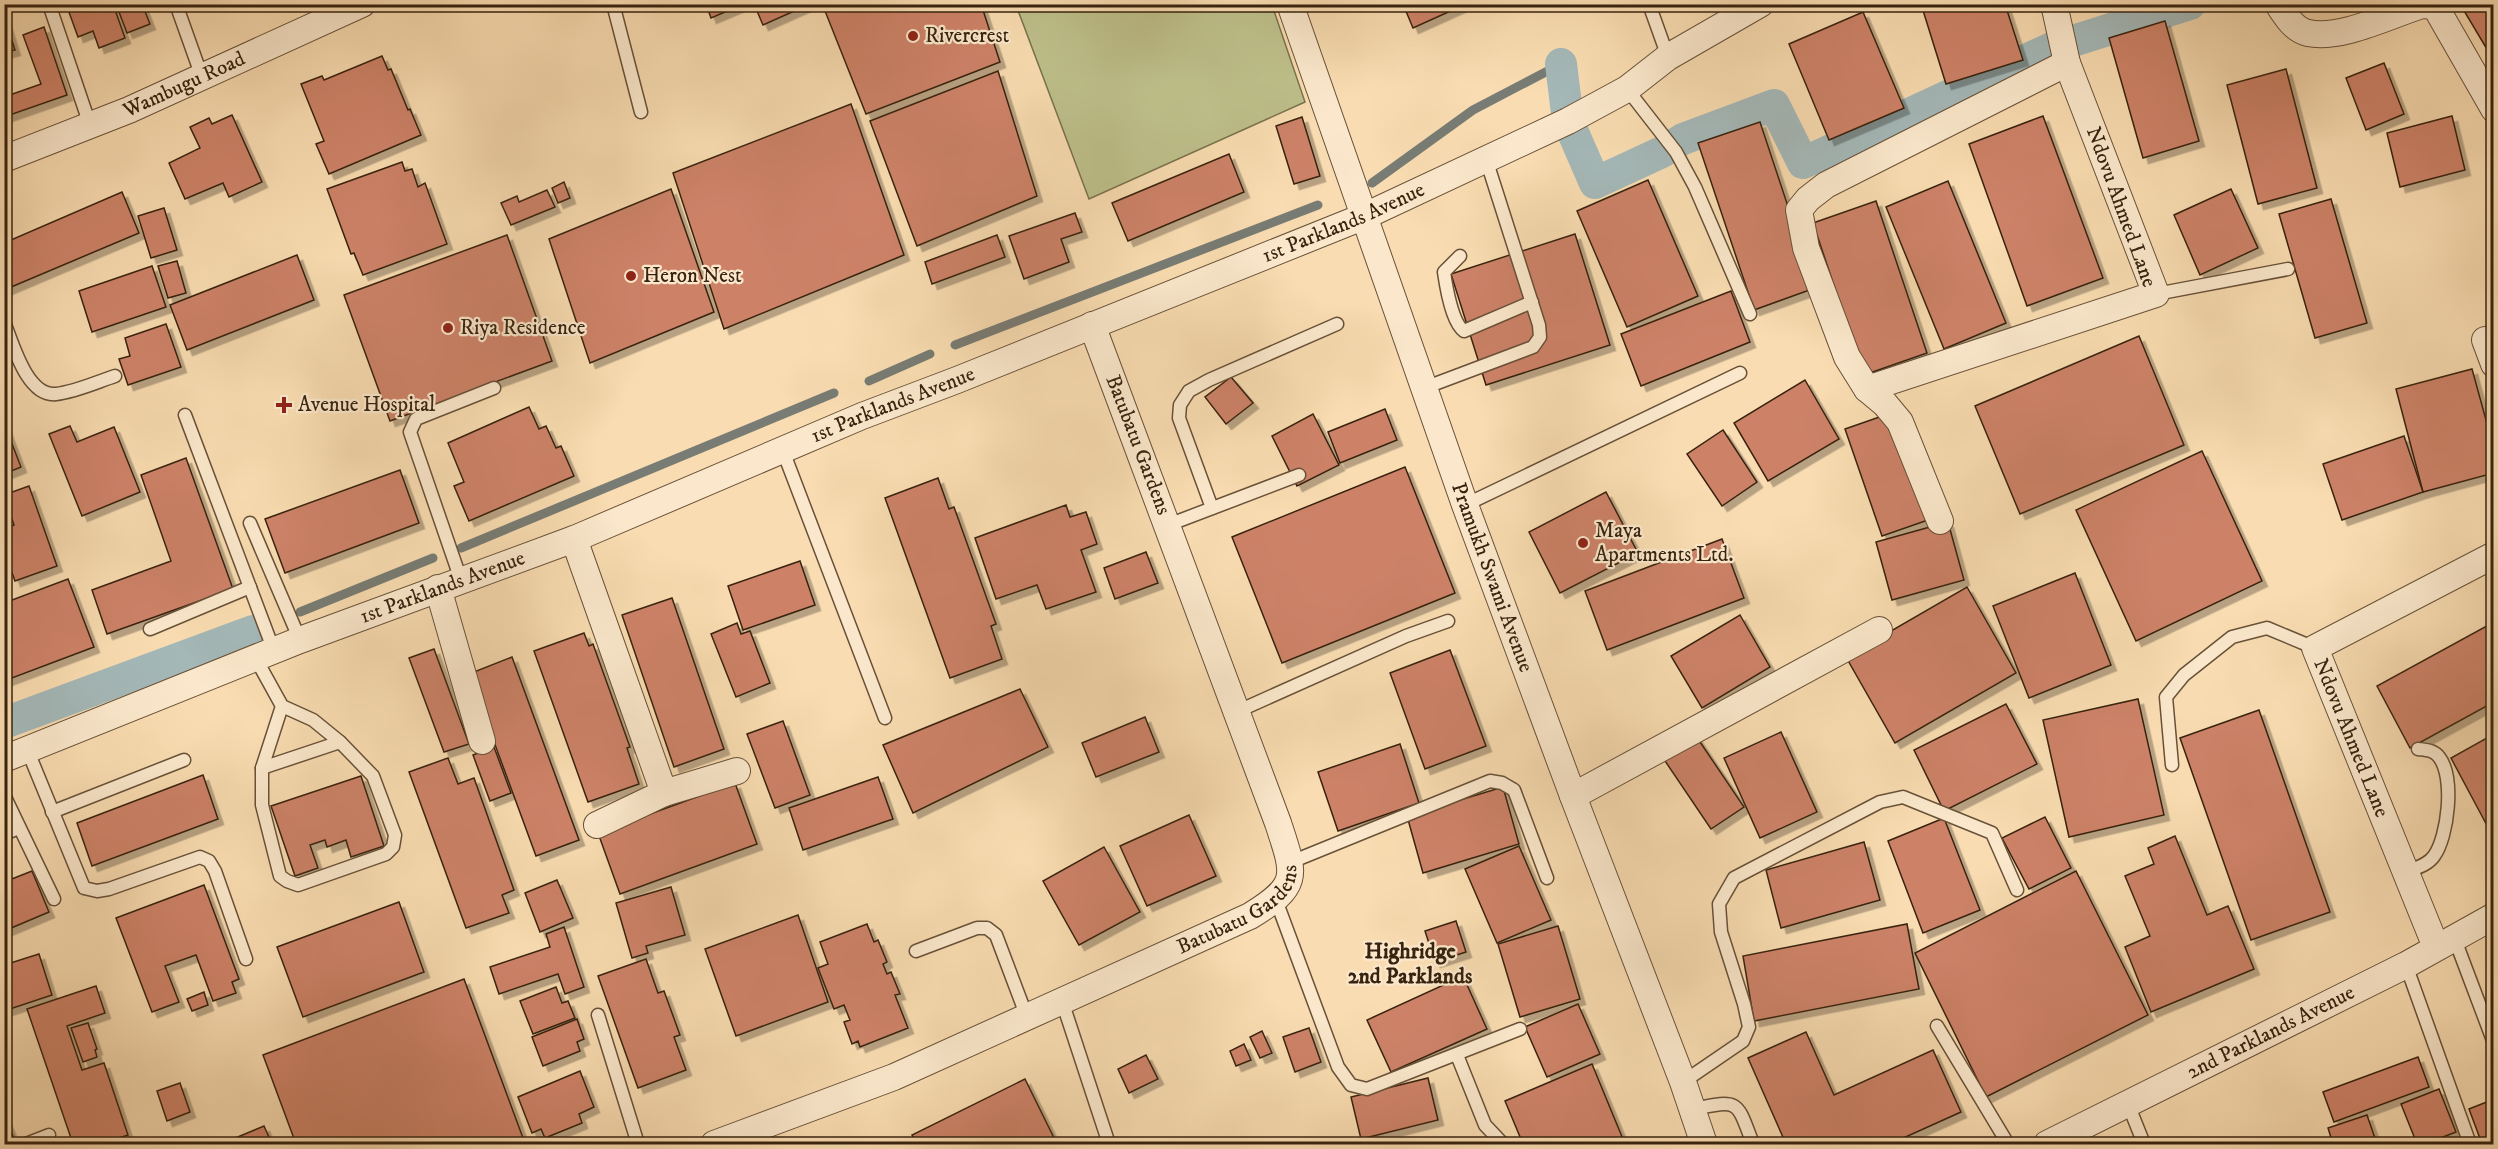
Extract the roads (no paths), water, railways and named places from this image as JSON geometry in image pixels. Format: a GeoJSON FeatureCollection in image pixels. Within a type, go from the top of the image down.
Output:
{"type":"FeatureCollection","features":[{"type":"Feature","properties":{"kind":"street","name":"Wambugu Road"},"geometry":{"type":"LineString","coordinates":[[4,159],[129,110],[362,4]]}},
{"type":"Feature","properties":{"kind":"street","name":"Pramukh Swami Avenue"},"geometry":{"type":"LineString","coordinates":[[1290,4],[1465,505],[1573,796],[1683,1082],[1704,1144]]}},
{"type":"Feature","properties":{"kind":"street","name":"1st Parklands Avenue"},"geometry":{"type":"LineString","coordinates":[[16,754],[300,640],[574,539],[861,416],[1365,216],[1568,121],[1627,89],[1668,57],[1760,4]]}},
{"type":"Feature","properties":{"kind":"street","name":"Ndovu Ahmed Lane"},"geometry":{"type":"LineString","coordinates":[[1867,388],[2157,294],[2067,63],[2054,4]]}},
{"type":"Feature","properties":{"kind":"street"},"geometry":{"type":"LineString","coordinates":[[2278,4],[2291,23],[2307,33],[2334,34],[2422,5],[2435,6],[2493,109]]}},
{"type":"Feature","properties":{"kind":"street"},"geometry":{"type":"LineString","coordinates":[[1940,521],[1900,422],[1886,404],[1867,388],[1847,357],[1806,248],[1799,210],[1808,199],[1826,185],[2067,63]]}},
{"type":"Feature","properties":{"kind":"street","name":"Batubatu Gardens"},"geometry":{"type":"LineString","coordinates":[[714,1144],[776,1134],[894,1077],[1250,915],[1276,900],[1287,886],[1291,874],[1291,862],[1092,325]]}},
{"type":"Feature","properties":{"kind":"street"},"geometry":{"type":"LineString","coordinates":[[574,539],[664,793]]}},
{"type":"Feature","properties":{"kind":"street","name":"Ndovu Ahmed Lane"},"geometry":{"type":"LineString","coordinates":[[2445,942],[2406,872],[2315,648],[2493,555]]}},
{"type":"Feature","properties":{"kind":"street"},"geometry":{"type":"LineString","coordinates":[[450,584],[482,741]]}},
{"type":"Feature","properties":{"kind":"street"},"geometry":{"type":"LineString","coordinates":[[1573,796],[1879,630]]}},
{"type":"Feature","properties":{"kind":"street"},"geometry":{"type":"LineString","coordinates":[[597,825],[664,793],[737,771]]}},
{"type":"Feature","properties":{"kind":"street","name":"2nd Parklands Avenue"},"geometry":{"type":"LineString","coordinates":[[2048,1144],[2406,964],[2493,916]]}},
{"type":"Feature","properties":{"kind":"lane"},"geometry":{"type":"LineString","coordinates":[[49,4],[90,125]]}},
{"type":"Feature","properties":{"kind":"lane"},"geometry":{"type":"LineString","coordinates":[[176,4],[202,77]]}},
{"type":"Feature","properties":{"kind":"lane"},"geometry":{"type":"LineString","coordinates":[[613,4],[641,111]]}},
{"type":"Feature","properties":{"kind":"lane"},"geometry":{"type":"LineString","coordinates":[[1649,4],[1668,57]]}},
{"type":"Feature","properties":{"kind":"lane"},"geometry":{"type":"LineString","coordinates":[[1627,89],[1676,152],[1750,314]]}},
{"type":"Feature","properties":{"kind":"lane"},"geometry":{"type":"LineString","coordinates":[[1424,388],[1533,347],[1540,337],[1539,325],[1486,159]]}},
{"type":"Feature","properties":{"kind":"lane"},"geometry":{"type":"LineString","coordinates":[[1460,256],[1444,272],[1454,311],[1460,328],[1464,331],[1532,302]]}},
{"type":"Feature","properties":{"kind":"lane"},"geometry":{"type":"LineString","coordinates":[[2157,294],[2288,269]]}},
{"type":"Feature","properties":{"kind":"lane"},"geometry":{"type":"LineString","coordinates":[[4,322],[27,377],[40,390],[55,394],[115,376]]}},
{"type":"Feature","properties":{"kind":"lane"},"geometry":{"type":"LineString","coordinates":[[1212,508],[1179,418],[1180,405],[1188,391],[1337,324]]}},
{"type":"Feature","properties":{"kind":"lane"},"geometry":{"type":"LineString","coordinates":[[1465,505],[1740,373]]}},
{"type":"Feature","properties":{"kind":"lane"},"geometry":{"type":"LineString","coordinates":[[450,584],[410,432],[416,419],[494,388]]}},
{"type":"Feature","properties":{"kind":"lane"},"geometry":{"type":"LineString","coordinates":[[185,415],[250,587],[265,655],[282,706],[262,768],[262,805],[280,876],[298,885],[386,854],[393,847],[395,835],[373,776],[340,742],[313,720],[282,706]]}},
{"type":"Feature","properties":{"kind":"lane"},"geometry":{"type":"LineString","coordinates":[[783,451],[885,718]]}},
{"type":"Feature","properties":{"kind":"lane"},"geometry":{"type":"LineString","coordinates":[[1168,525],[1299,475]]}},
{"type":"Feature","properties":{"kind":"lane"},"geometry":{"type":"LineString","coordinates":[[250,523],[300,640]]}},
{"type":"Feature","properties":{"kind":"lane"},"geometry":{"type":"LineString","coordinates":[[150,629],[250,587]]}},
{"type":"Feature","properties":{"kind":"lane"},"geometry":{"type":"LineString","coordinates":[[1236,712],[1406,636],[1448,621]]}},
{"type":"Feature","properties":{"kind":"lane"},"geometry":{"type":"LineString","coordinates":[[2172,765],[2166,697],[2184,675],[2232,637],[2267,628],[2315,648]]}},
{"type":"Feature","properties":{"kind":"lane"},"geometry":{"type":"LineString","coordinates":[[262,768],[340,742]]}},
{"type":"Feature","properties":{"kind":"lane"},"geometry":{"type":"LineString","coordinates":[[2406,872],[2427,863],[2435,855],[2446,814],[2447,775],[2440,757],[2430,751],[2418,749]]}},
{"type":"Feature","properties":{"kind":"lane"},"geometry":{"type":"LineString","coordinates":[[16,754],[52,813],[84,888],[97,891],[200,857],[209,861],[215,871],[246,959]]}},
{"type":"Feature","properties":{"kind":"lane"},"geometry":{"type":"LineString","coordinates":[[52,813],[184,760]]}},
{"type":"Feature","properties":{"kind":"lane"},"geometry":{"type":"LineString","coordinates":[[1291,862],[1490,781],[1502,783],[1514,790],[1547,878]]}},
{"type":"Feature","properties":{"kind":"lane"},"geometry":{"type":"LineString","coordinates":[[4,795],[54,898]]}},
{"type":"Feature","properties":{"kind":"lane"},"geometry":{"type":"LineString","coordinates":[[1683,1082],[1743,1041],[1749,1027],[1721,932],[1719,904],[1734,878],[1880,802],[1903,797],[1992,833],[2017,890]]}},
{"type":"Feature","properties":{"kind":"lane"},"geometry":{"type":"LineString","coordinates":[[4,834],[20,828]]}},
{"type":"Feature","properties":{"kind":"lane"},"geometry":{"type":"LineString","coordinates":[[1276,900],[1338,1067],[1351,1085],[1367,1089],[1520,1029]]}},
{"type":"Feature","properties":{"kind":"lane"},"geometry":{"type":"LineString","coordinates":[[916,951],[977,928],[987,928],[996,935],[1027,1017]]}},
{"type":"Feature","properties":{"kind":"lane"},"geometry":{"type":"LineString","coordinates":[[2445,942],[2493,1043]]}},
{"type":"Feature","properties":{"kind":"lane"},"geometry":{"type":"LineString","coordinates":[[2406,964],[2470,1144]]}},
{"type":"Feature","properties":{"kind":"lane"},"geometry":{"type":"LineString","coordinates":[[1062,1001],[1109,1144]]}},
{"type":"Feature","properties":{"kind":"lane"},"geometry":{"type":"LineString","coordinates":[[598,1015],[638,1144]]}},
{"type":"Feature","properties":{"kind":"lane"},"geometry":{"type":"LineString","coordinates":[[1936,1026],[2008,1144]]}},
{"type":"Feature","properties":{"kind":"lane"},"geometry":{"type":"LineString","coordinates":[[1457,1055],[1485,1125],[1503,1144]]}},
{"type":"Feature","properties":{"kind":"lane"},"geometry":{"type":"LineString","coordinates":[[1692,1109],[1728,1102],[1736,1106],[1742,1114],[1754,1144]]}},
{"type":"Feature","properties":{"kind":"lane"},"geometry":{"type":"LineString","coordinates":[[2128,1104],[2144,1144]]}},
{"type":"Feature","properties":{"kind":"lane"},"geometry":{"type":"LineString","coordinates":[[26,1144],[49,1135]]}},
{"type":"Feature","properties":{"kind":"waterway"},"geometry":{"type":"LineString","coordinates":[[1561,64],[1568,121],[1595,183],[1662,152],[1683,139],[1774,105],[1803,163],[2054,47],[2190,4]]}},
{"type":"Feature","properties":{"kind":"waterway"},"geometry":{"type":"LineString","coordinates":[[1372,183],[1473,110],[1561,64]]}},
{"type":"Feature","properties":{"kind":"waterway"},"geometry":{"type":"LineString","coordinates":[[955,345],[1318,205]]}},
{"type":"Feature","properties":{"kind":"waterway"},"geometry":{"type":"LineString","coordinates":[[869,381],[930,354]]}},
{"type":"Feature","properties":{"kind":"waterway"},"geometry":{"type":"LineString","coordinates":[[461,548],[834,393]]}},
{"type":"Feature","properties":{"kind":"waterway"},"geometry":{"type":"LineString","coordinates":[[300,612],[433,558]]}},
{"type":"Feature","properties":{"kind":"waterway"},"geometry":{"type":"LineString","coordinates":[[4,723],[253,631]]}},
{"type":"Feature","properties":{"kind":"place","name":"Rivercrest"},"geometry":{"type":"Point","coordinates":[913,36]}},
{"type":"Feature","properties":{"kind":"place","name":"Heron Nest"},"geometry":{"type":"Point","coordinates":[631,276]}},
{"type":"Feature","properties":{"kind":"place","name":"Riya Residence"},"geometry":{"type":"Point","coordinates":[448,328]}},
{"type":"Feature","properties":{"kind":"place","name":"Avenue Hospital"},"geometry":{"type":"Point","coordinates":[284,405]}},
{"type":"Feature","properties":{"kind":"place","name":"Maya Apartments Ltd."},"geometry":{"type":"Point","coordinates":[1583,543]}},
{"type":"Feature","properties":{"kind":"district","name":"Highridge 2nd Parklands"},"geometry":{"type":"Point","coordinates":[1410,964]}}]}
